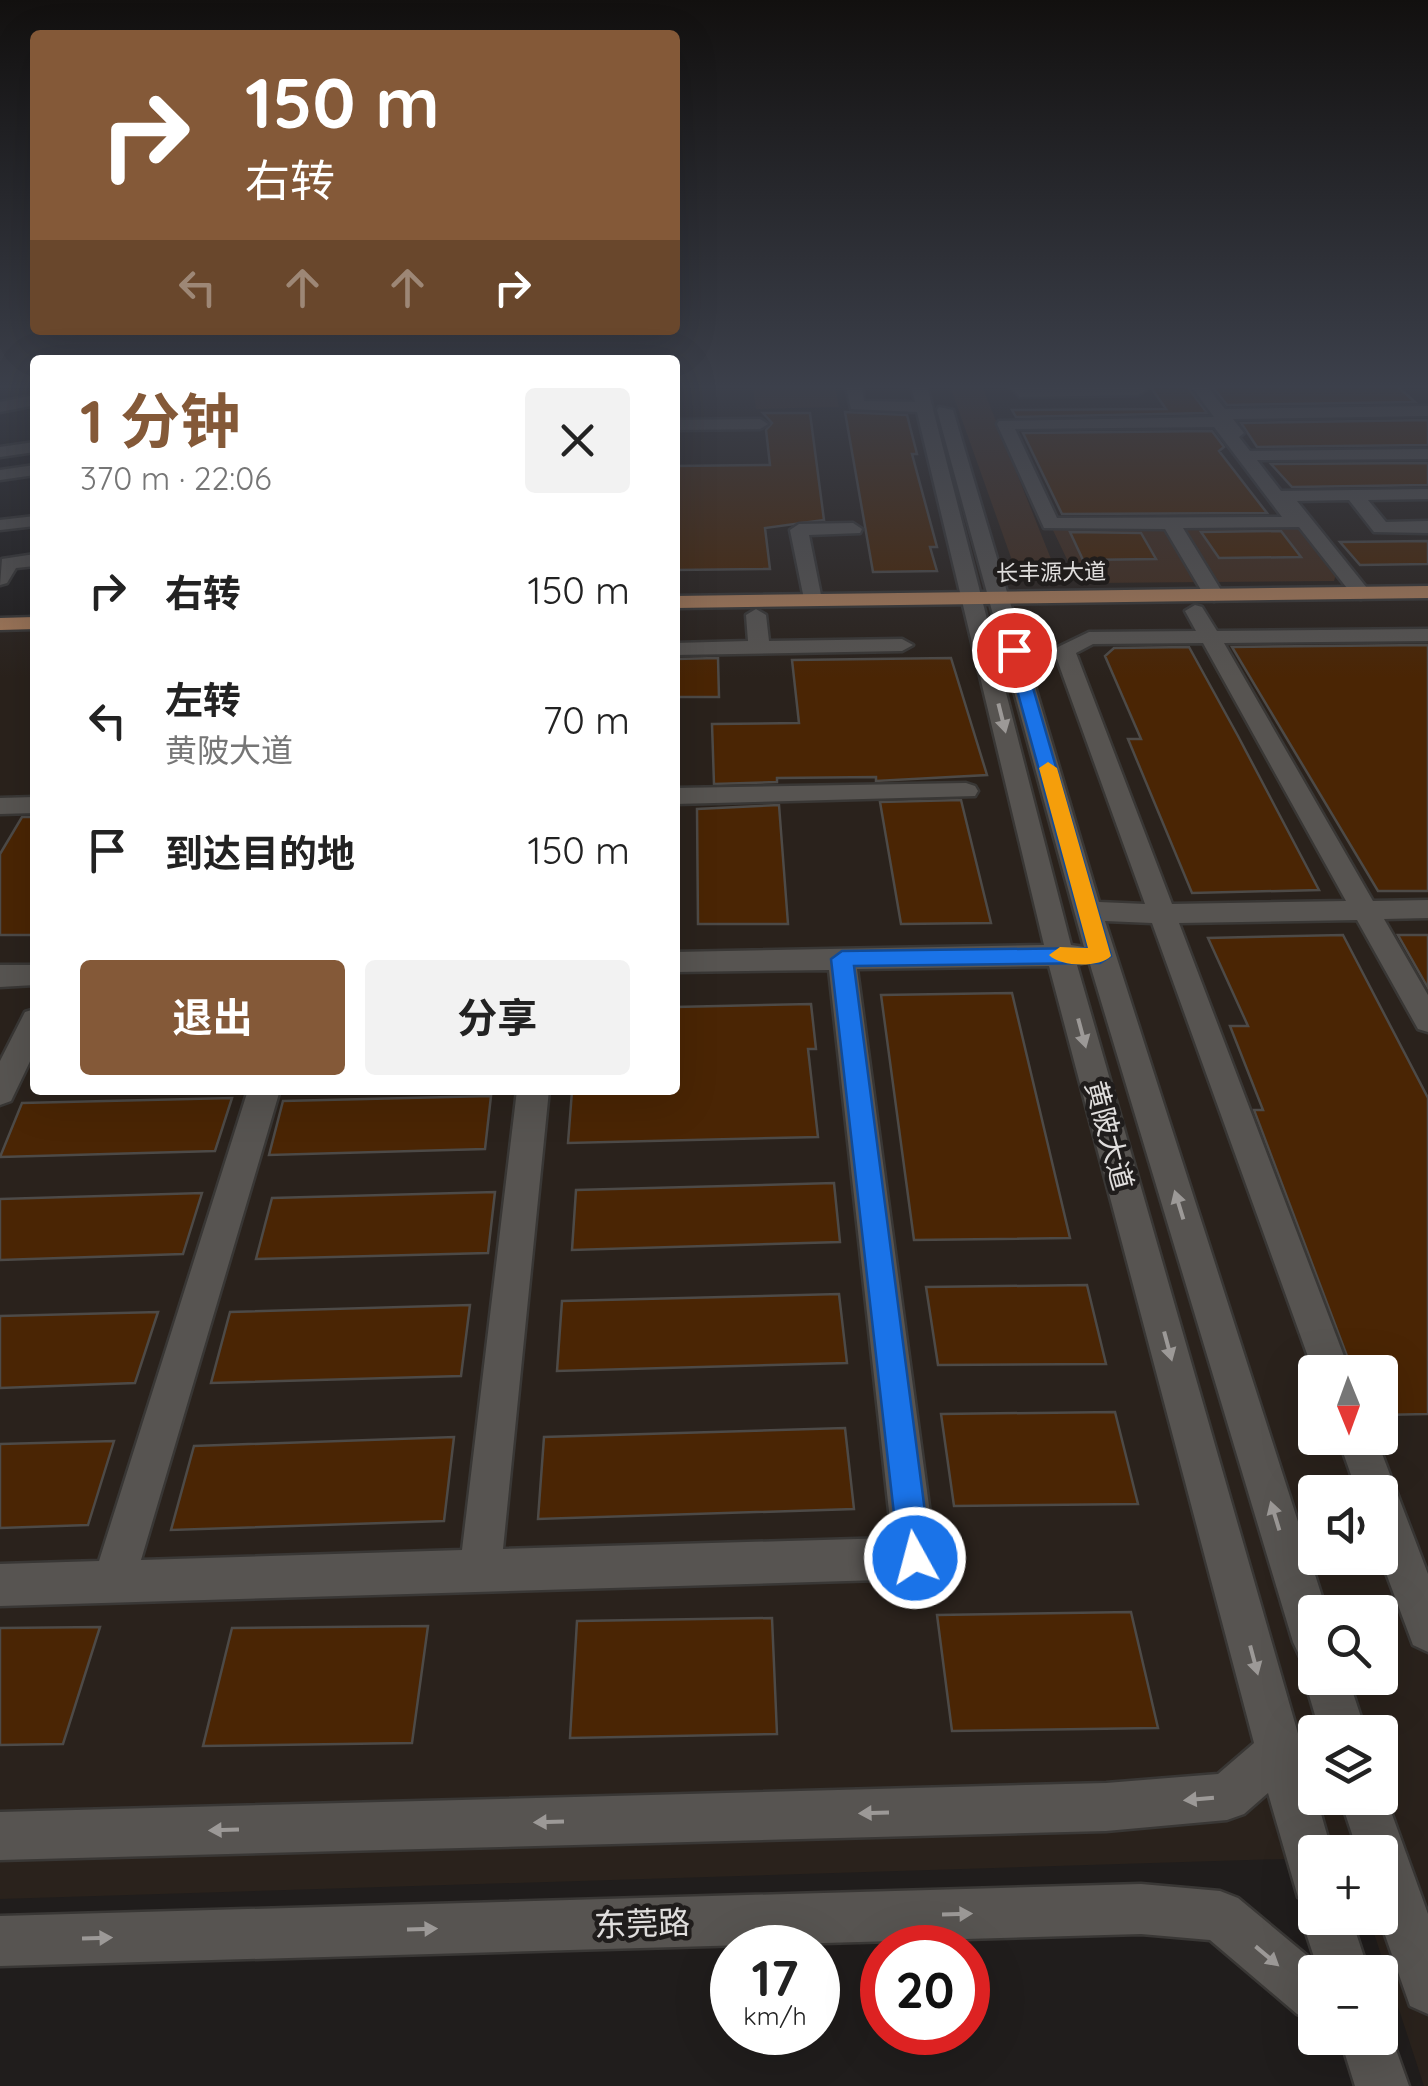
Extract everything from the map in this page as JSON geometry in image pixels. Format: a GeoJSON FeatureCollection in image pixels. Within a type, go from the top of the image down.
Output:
{"type":"FeatureCollection","features":[{"type":"Feature","properties":{"kind":"main road","name":"长丰源大道"},"geometry":{"type":"LineString","coordinates":[[1205,603],[1428,592]]}},
{"type":"Feature","properties":{"kind":"main road","name":"长丰源大道"},"geometry":{"type":"LineString","coordinates":[[680,602],[812,600],[988,606]]}},
{"type":"Feature","properties":{"kind":"main road","name":"长丰源大道"},"geometry":{"type":"LineString","coordinates":[[680,616],[1205,603],[1428,608]]}},
{"type":"Feature","properties":{"kind":"main road"},"geometry":{"type":"LineString","coordinates":[[0,610],[30,610]]}},
{"type":"Feature","properties":{"kind":"main road"},"geometry":{"type":"LineString","coordinates":[[0,624],[30,624]]}},
{"type":"Feature","properties":{"kind":"street","name":"黄陂大道"},"geometry":{"type":"LineString","coordinates":[[953,483],[988,606],[1089,911],[1300,1595]]}},
{"type":"Feature","properties":{"kind":"street"},"geometry":{"type":"LineString","coordinates":[[1032,483],[1050,524],[1295,522],[1266,483]]}},
{"type":"Feature","properties":{"kind":"street"},"geometry":{"type":"LineString","coordinates":[[1274,483],[1360,593]]}},
{"type":"Feature","properties":{"kind":"street"},"geometry":{"type":"LineString","coordinates":[[1284,496],[1428,494]]}},
{"type":"Feature","properties":{"kind":"street"},"geometry":{"type":"LineString","coordinates":[[1354,495],[1381,528],[1428,528]]}},
{"type":"Feature","properties":{"kind":"street"},"geometry":{"type":"LineString","coordinates":[[0,525],[30,522]]}},
{"type":"Feature","properties":{"kind":"street"},"geometry":{"type":"LineString","coordinates":[[1171,523],[1205,603],[1210,637],[1428,1021]]}},
{"type":"Feature","properties":{"kind":"street"},"geometry":{"type":"LineString","coordinates":[[812,600],[799,530],[854,529]]}},
{"type":"Feature","properties":{"kind":"street"},"geometry":{"type":"LineString","coordinates":[[0,579],[8,562],[30,560]]}},
{"type":"Feature","properties":{"kind":"street","name":"黄陂大道"},"geometry":{"type":"LineString","coordinates":[[988,606],[1060,954],[1303,1835]]}},
{"type":"Feature","properties":{"kind":"street"},"geometry":{"type":"LineString","coordinates":[[756,615],[758,648]]}},
{"type":"Feature","properties":{"kind":"street"},"geometry":{"type":"LineString","coordinates":[[1326,1355],[1065,651],[1089,638],[1428,635]]}},
{"type":"Feature","properties":{"kind":"street"},"geometry":{"type":"LineString","coordinates":[[680,649],[902,645]]}},
{"type":"Feature","properties":{"kind":"street"},"geometry":{"type":"LineString","coordinates":[[680,796],[966,791]]}},
{"type":"Feature","properties":{"kind":"street"},"geometry":{"type":"LineString","coordinates":[[0,806],[30,805]]}},
{"type":"Feature","properties":{"kind":"street"},"geometry":{"type":"LineString","coordinates":[[1089,911],[1162,914],[1428,909]]}},
{"type":"Feature","properties":{"kind":"street"},"geometry":{"type":"LineString","coordinates":[[680,962],[1100,956]]}},
{"type":"Feature","properties":{"kind":"street"},"geometry":{"type":"LineString","coordinates":[[0,1585],[915,1558],[842,959]]}},
{"type":"Feature","properties":{"kind":"street"},"geometry":{"type":"LineString","coordinates":[[0,976],[30,975]]}},
{"type":"Feature","properties":{"kind":"street"},"geometry":{"type":"LineString","coordinates":[[0,1092],[30,1030]]}},
{"type":"Feature","properties":{"kind":"street"},"geometry":{"type":"LineString","coordinates":[[114,1582],[262,1095]]}},
{"type":"Feature","properties":{"kind":"street"},"geometry":{"type":"LineString","coordinates":[[480,1570],[532,1095]]}},
{"type":"Feature","properties":{"kind":"street"},"geometry":{"type":"LineString","coordinates":[[1398,1549],[1428,1630]]}},
{"type":"Feature","properties":{"kind":"street"},"geometry":{"type":"LineString","coordinates":[[0,1836],[1106,1807],[1227,1797],[1280,1752]]}},
{"type":"Feature","properties":{"kind":"street"},"geometry":{"type":"LineString","coordinates":[[1370,1815],[1428,1988]]}},
{"type":"Feature","properties":{"kind":"street","name":"东莞路"},"geometry":{"type":"LineString","coordinates":[[0,1941],[1140,1909],[1220,1916],[1298,1982]]}},
{"type":"Feature","properties":{"kind":"shaded area"},"geometry":{"type":"Polygon","coordinates":[[[680,483],[1428,483],[1428,2086],[1424,2086],[1398,2007],[1398,1955],[1381,1955],[1375,1935],[1398,1935],[1398,1835],[1298,1835],[1298,1859],[0,1899],[0,624],[30,623],[30,1095],[680,1095],[680,483]]]}},
{"type":"Feature","properties":{"kind":"shaded area"},"geometry":{"type":"Polygon","coordinates":[[[985,483],[1021,483],[1053,564],[1044,575],[1022,574],[1014,566],[985,483]]]}},
{"type":"Feature","properties":{"kind":"shaded area"},"geometry":{"type":"Polygon","coordinates":[[[1295,522],[1336,574],[1334,581],[1090,583],[1074,574],[1050,524],[1295,522]]]}},
{"type":"Feature","properties":{"kind":"building"},"geometry":{"type":"Polygon","coordinates":[[[680,483],[819,483],[824,520],[765,528],[770,569],[680,570],[680,483]]]}},
{"type":"Feature","properties":{"kind":"building"},"geometry":{"type":"Polygon","coordinates":[[[857,483],[920,483],[937,547],[930,547],[937,571],[873,572],[857,483]]]}},
{"type":"Feature","properties":{"kind":"building"},"geometry":{"type":"Polygon","coordinates":[[[1047,483],[1244,483],[1267,513],[1062,514],[1047,483]]]}},
{"type":"Feature","properties":{"kind":"building"},"geometry":{"type":"Polygon","coordinates":[[[1289,483],[1428,483],[1428,485],[1292,487],[1289,483]]]}},
{"type":"Feature","properties":{"kind":"building"},"geometry":{"type":"Polygon","coordinates":[[[1281,531],[1301,557],[1219,558],[1201,532],[1281,531]]]}},
{"type":"Feature","properties":{"kind":"building"},"geometry":{"type":"Polygon","coordinates":[[[1070,532],[1141,533],[1156,559],[1083,560],[1070,532]]]}},
{"type":"Feature","properties":{"kind":"building"},"geometry":{"type":"Polygon","coordinates":[[[1428,541],[1428,564],[1360,565],[1340,542],[1428,541]]]}},
{"type":"Feature","properties":{"kind":"building"},"geometry":{"type":"Polygon","coordinates":[[[1428,645],[1428,891],[1378,891],[1232,647],[1428,645]]]}},
{"type":"Feature","properties":{"kind":"building"},"geometry":{"type":"Polygon","coordinates":[[[1189,647],[1319,890],[1192,893],[1128,739],[1141,739],[1105,656],[1114,648],[1189,647]]]}},
{"type":"Feature","properties":{"kind":"building"},"geometry":{"type":"Polygon","coordinates":[[[718,658],[719,697],[680,697],[680,659],[718,658]]]}},
{"type":"Feature","properties":{"kind":"building"},"geometry":{"type":"Polygon","coordinates":[[[951,658],[987,775],[876,781],[876,777],[777,778],[777,782],[714,784],[712,724],[799,723],[792,660],[951,658]]]}},
{"type":"Feature","properties":{"kind":"building"},"geometry":{"type":"Polygon","coordinates":[[[961,800],[991,923],[901,924],[880,802],[961,800]]]}},
{"type":"Feature","properties":{"kind":"building"},"geometry":{"type":"Polygon","coordinates":[[[779,805],[788,924],[698,924],[697,809],[779,805]]]}},
{"type":"Feature","properties":{"kind":"building"},"geometry":{"type":"Polygon","coordinates":[[[22,817],[30,817],[30,935],[0,935],[0,854],[22,817]]]}},
{"type":"Feature","properties":{"kind":"building"},"geometry":{"type":"Polygon","coordinates":[[[1343,935],[1428,1098],[1428,1414],[1398,1415],[1398,1355],[1347,1355],[1254,1110],[1263,1110],[1230,1026],[1248,1026],[1208,938],[1343,935]]]}},
{"type":"Feature","properties":{"kind":"building"},"geometry":{"type":"Polygon","coordinates":[[[1398,935],[1428,935],[1428,988],[1398,935]]]}},
{"type":"Feature","properties":{"kind":"building"},"geometry":{"type":"Polygon","coordinates":[[[1012,993],[1070,1238],[914,1240],[881,995],[1012,993]]]}},
{"type":"Feature","properties":{"kind":"building"},"geometry":{"type":"Polygon","coordinates":[[[811,1004],[816,1049],[808,1049],[818,1137],[568,1143],[572,1095],[680,1095],[680,1007],[811,1004]]]}},
{"type":"Feature","properties":{"kind":"building"},"geometry":{"type":"Polygon","coordinates":[[[491,1096],[485,1149],[269,1155],[283,1101],[491,1096]]]}},
{"type":"Feature","properties":{"kind":"building"},"geometry":{"type":"Polygon","coordinates":[[[232,1098],[215,1151],[0,1157],[22,1103],[232,1098]]]}},
{"type":"Feature","properties":{"kind":"building"},"geometry":{"type":"Polygon","coordinates":[[[834,1183],[840,1242],[572,1250],[576,1190],[834,1183]]]}},
{"type":"Feature","properties":{"kind":"building"},"geometry":{"type":"Polygon","coordinates":[[[495,1192],[488,1253],[256,1259],[272,1198],[495,1192]]]}},
{"type":"Feature","properties":{"kind":"building"},"geometry":{"type":"Polygon","coordinates":[[[202,1193],[183,1254],[0,1260],[0,1199],[202,1193]]]}},
{"type":"Feature","properties":{"kind":"building"},"geometry":{"type":"Polygon","coordinates":[[[1087,1285],[1106,1364],[938,1365],[926,1287],[1087,1285]]]}},
{"type":"Feature","properties":{"kind":"building"},"geometry":{"type":"Polygon","coordinates":[[[839,1294],[847,1363],[557,1371],[562,1301],[839,1294]]]}},
{"type":"Feature","properties":{"kind":"building"},"geometry":{"type":"Polygon","coordinates":[[[470,1305],[461,1376],[211,1383],[230,1312],[470,1305]]]}},
{"type":"Feature","properties":{"kind":"building"},"geometry":{"type":"Polygon","coordinates":[[[158,1312],[135,1383],[0,1388],[0,1316],[158,1312]]]}},
{"type":"Feature","properties":{"kind":"building"},"geometry":{"type":"Polygon","coordinates":[[[1115,1412],[1138,1504],[954,1506],[941,1414],[1115,1412]]]}},
{"type":"Feature","properties":{"kind":"building"},"geometry":{"type":"Polygon","coordinates":[[[845,1428],[854,1509],[538,1519],[544,1437],[845,1428]]]}},
{"type":"Feature","properties":{"kind":"building"},"geometry":{"type":"Polygon","coordinates":[[[454,1437],[444,1521],[171,1530],[194,1446],[454,1437]]]}},
{"type":"Feature","properties":{"kind":"building"},"geometry":{"type":"Polygon","coordinates":[[[114,1441],[88,1525],[0,1528],[0,1444],[114,1441]]]}},
{"type":"Feature","properties":{"kind":"building"},"geometry":{"type":"Polygon","coordinates":[[[1131,1612],[1158,1728],[952,1731],[937,1615],[1131,1612]]]}},
{"type":"Feature","properties":{"kind":"building"},"geometry":{"type":"Polygon","coordinates":[[[772,1618],[777,1734],[570,1738],[577,1621],[772,1618]]]}},
{"type":"Feature","properties":{"kind":"building"},"geometry":{"type":"Polygon","coordinates":[[[428,1626],[412,1743],[203,1746],[232,1628],[428,1626]]]}},
{"type":"Feature","properties":{"kind":"building"},"geometry":{"type":"Polygon","coordinates":[[[100,1627],[63,1744],[0,1745],[0,1628],[100,1627]]]}},
{"type":"Feature","properties":{"kind":"slow traffic"},"geometry":{"type":"LineString","coordinates":[[1048,768],[1100,956],[1060,955]]}},
{"type":"Feature","properties":{"kind":"route"},"geometry":{"type":"LineString","coordinates":[[915,1558],[842,959],[1100,956],[1014,650]]}}]}
